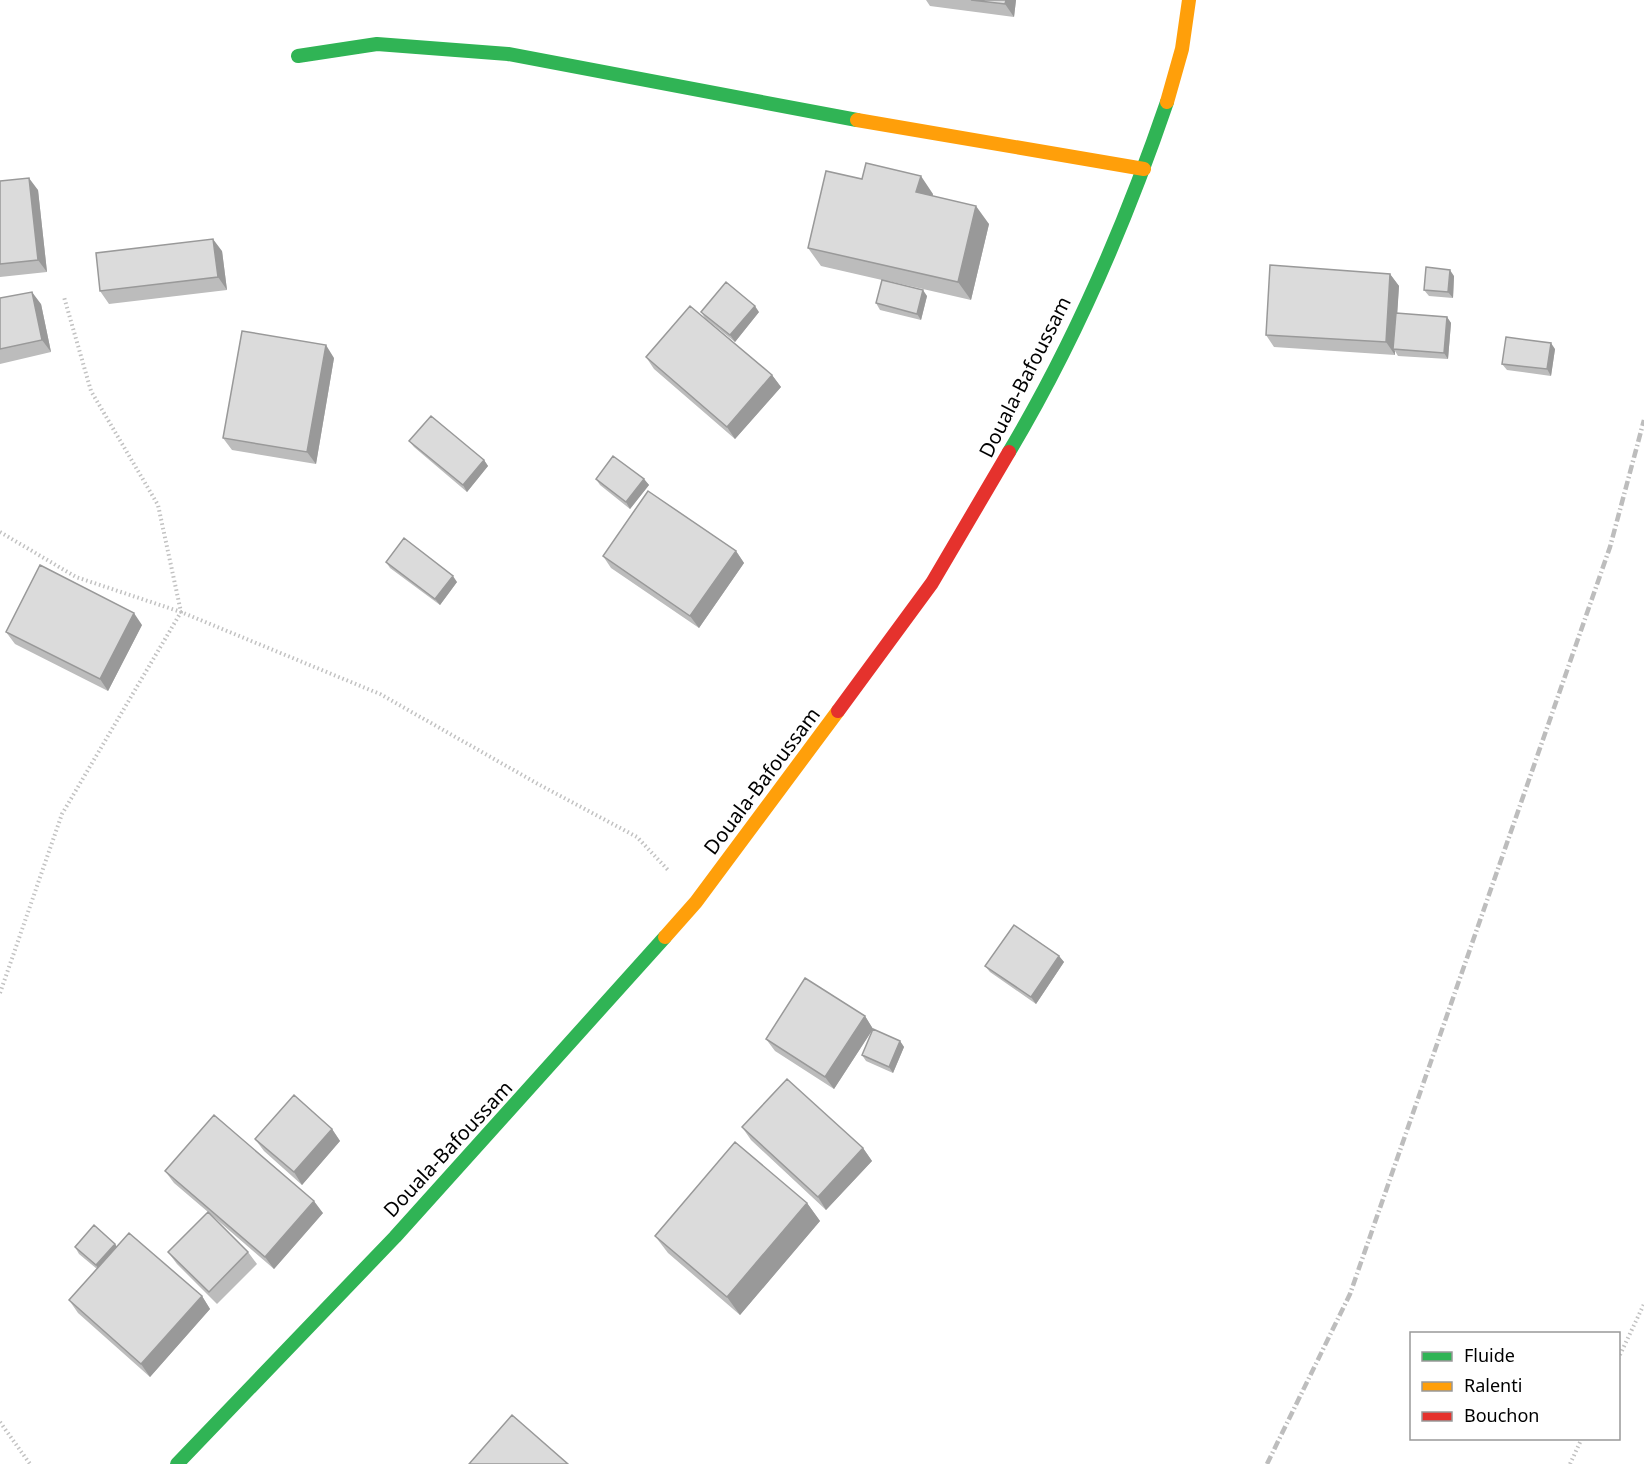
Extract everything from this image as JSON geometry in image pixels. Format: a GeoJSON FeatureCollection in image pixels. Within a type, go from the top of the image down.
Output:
{"type":"FeatureCollection","features":[{"type":"Feature","properties":{"kind":"main road","name":"Douala-Bafoussam"},"geometry":{"type":"LineString","coordinates":[[177,1464],[410,1220],[696,902],[938,574],[1031,416],[1084,307],[1144,169],[1167,102],[1182,49],[1189,0]]}},
{"type":"Feature","properties":{"kind":"main road"},"geometry":{"type":"LineString","coordinates":[[298,56],[377,44],[508,54],[975,141],[1144,169]]}},
{"type":"Feature","properties":{"kind":"path"},"geometry":{"type":"LineString","coordinates":[[0,993],[62,814],[181,612],[158,505],[91,391],[64,297]]}},
{"type":"Feature","properties":{"kind":"path"},"geometry":{"type":"LineString","coordinates":[[0,532],[76,577],[181,612],[380,694],[538,784],[638,837],[696,902]]}},
{"type":"Feature","properties":{"kind":"path"},"geometry":{"type":"LineString","coordinates":[[1620,1355],[1644,1304]]}},
{"type":"Feature","properties":{"kind":"path"},"geometry":{"type":"LineString","coordinates":[[0,1422],[30,1464]]}},
{"type":"Feature","properties":{"kind":"path"},"geometry":{"type":"LineString","coordinates":[[1570,1464],[1581,1440]]}},
{"type":"Feature","properties":{"kind":"building"},"geometry":{"type":"Polygon","coordinates":[[[971,0],[1006,0],[1005,4],[971,0]]]}},
{"type":"Feature","properties":{"kind":"building"},"geometry":{"type":"Polygon","coordinates":[[[866,163],[921,176],[916,192],[976,206],[958,282],[808,248],[826,171],[862,179],[866,163]]]}},
{"type":"Feature","properties":{"kind":"building"},"geometry":{"type":"Polygon","coordinates":[[[29,178],[38,260],[0,264],[0,181],[29,178]]]}},
{"type":"Feature","properties":{"kind":"building"},"geometry":{"type":"Polygon","coordinates":[[[213,239],[218,277],[100,291],[96,253],[213,239]]]}},
{"type":"Feature","properties":{"kind":"building"},"geometry":{"type":"Polygon","coordinates":[[[1270,265],[1390,274],[1386,342],[1266,335],[1270,265]]]}},
{"type":"Feature","properties":{"kind":"building"},"geometry":{"type":"Polygon","coordinates":[[[1426,267],[1450,270],[1448,292],[1424,290],[1426,267]]]}},
{"type":"Feature","properties":{"kind":"building"},"geometry":{"type":"Polygon","coordinates":[[[882,280],[923,290],[917,314],[876,303],[882,280]]]}},
{"type":"Feature","properties":{"kind":"building"},"geometry":{"type":"Polygon","coordinates":[[[726,282],[755,306],[730,335],[701,312],[726,282]]]}},
{"type":"Feature","properties":{"kind":"building"},"geometry":{"type":"Polygon","coordinates":[[[32,292],[42,340],[0,349],[0,298],[32,292]]]}},
{"type":"Feature","properties":{"kind":"building"},"geometry":{"type":"Polygon","coordinates":[[[690,306],[772,375],[727,427],[646,357],[690,306]]]}},
{"type":"Feature","properties":{"kind":"building"},"geometry":{"type":"Polygon","coordinates":[[[1396,313],[1447,317],[1444,353],[1393,349],[1396,313]]]}},
{"type":"Feature","properties":{"kind":"building"},"geometry":{"type":"Polygon","coordinates":[[[242,331],[326,345],[307,452],[223,438],[242,331]]]}},
{"type":"Feature","properties":{"kind":"building"},"geometry":{"type":"Polygon","coordinates":[[[1506,337],[1551,343],[1547,369],[1502,364],[1506,337]]]}},
{"type":"Feature","properties":{"kind":"building"},"geometry":{"type":"Polygon","coordinates":[[[431,416],[484,460],[463,485],[409,441],[431,416]]]}},
{"type":"Feature","properties":{"kind":"building"},"geometry":{"type":"Polygon","coordinates":[[[613,456],[644,479],[626,502],[596,479],[613,456]]]}},
{"type":"Feature","properties":{"kind":"building"},"geometry":{"type":"Polygon","coordinates":[[[648,491],[736,551],[690,616],[603,556],[648,491]]]}},
{"type":"Feature","properties":{"kind":"building"},"geometry":{"type":"Polygon","coordinates":[[[404,538],[453,576],[435,599],[386,562],[404,538]]]}},
{"type":"Feature","properties":{"kind":"building"},"geometry":{"type":"Polygon","coordinates":[[[40,565],[134,613],[100,679],[6,632],[40,565]]]}},
{"type":"Feature","properties":{"kind":"building"},"geometry":{"type":"Polygon","coordinates":[[[1014,925],[1059,956],[1031,997],[985,966],[1014,925]]]}},
{"type":"Feature","properties":{"kind":"building"},"geometry":{"type":"Polygon","coordinates":[[[805,978],[865,1016],[825,1077],[766,1039],[805,978]]]}},
{"type":"Feature","properties":{"kind":"building"},"geometry":{"type":"Polygon","coordinates":[[[873,1029],[900,1041],[889,1067],[862,1055],[873,1029]]]}},
{"type":"Feature","properties":{"kind":"building"},"geometry":{"type":"Polygon","coordinates":[[[787,1079],[863,1148],[818,1197],[742,1127],[787,1079]]]}},
{"type":"Feature","properties":{"kind":"building"},"geometry":{"type":"Polygon","coordinates":[[[294,1095],[332,1129],[294,1172],[255,1139],[294,1095]]]}},
{"type":"Feature","properties":{"kind":"building"},"geometry":{"type":"Polygon","coordinates":[[[214,1115],[314,1201],[265,1257],[165,1171],[214,1115]]]}},
{"type":"Feature","properties":{"kind":"building"},"geometry":{"type":"Polygon","coordinates":[[[735,1142],[807,1203],[727,1297],[655,1236],[735,1142]]]}},
{"type":"Feature","properties":{"kind":"building"},"geometry":{"type":"Polygon","coordinates":[[[208,1212],[248,1252],[209,1292],[168,1252],[208,1212]]]}},
{"type":"Feature","properties":{"kind":"building"},"geometry":{"type":"Polygon","coordinates":[[[94,1225],[115,1244],[96,1265],[75,1247],[94,1225]]]}},
{"type":"Feature","properties":{"kind":"building"},"geometry":{"type":"Polygon","coordinates":[[[129,1233],[202,1296],[141,1364],[69,1300],[129,1233]]]}},
{"type":"Feature","properties":{"kind":"building"},"geometry":{"type":"Polygon","coordinates":[[[512,1415],[568,1464],[469,1464],[512,1415]]]}},
{"type":"Feature","properties":{"kind":"railway"},"geometry":{"type":"LineString","coordinates":[[1267,1464],[1350,1294],[1610,547],[1644,420]]}},
{"type":"Feature","properties":{"kind":"traffic: fast"},"geometry":{"type":"LineString","coordinates":[[298,56],[377,44],[508,54],[857,120]]}},
{"type":"Feature","properties":{"kind":"traffic: fast"},"geometry":{"type":"LineString","coordinates":[[1009,452],[1033,411],[1097,281],[1134,192],[1167,102]]}},
{"type":"Feature","properties":{"kind":"traffic: fast"},"geometry":{"type":"LineString","coordinates":[[177,1464],[395,1237],[665,937]]}},
{"type":"Feature","properties":{"kind":"traffic: slow"},"geometry":{"type":"LineString","coordinates":[[1167,102],[1182,49],[1189,0]]}},
{"type":"Feature","properties":{"kind":"traffic: slow"},"geometry":{"type":"LineString","coordinates":[[857,120],[1144,169]]}},
{"type":"Feature","properties":{"kind":"traffic: slow"},"geometry":{"type":"LineString","coordinates":[[665,937],[696,902],[838,711]]}},
{"type":"Feature","properties":{"kind":"traffic: jam"},"geometry":{"type":"LineString","coordinates":[[838,711],[932,583],[1009,452]]}}]}
